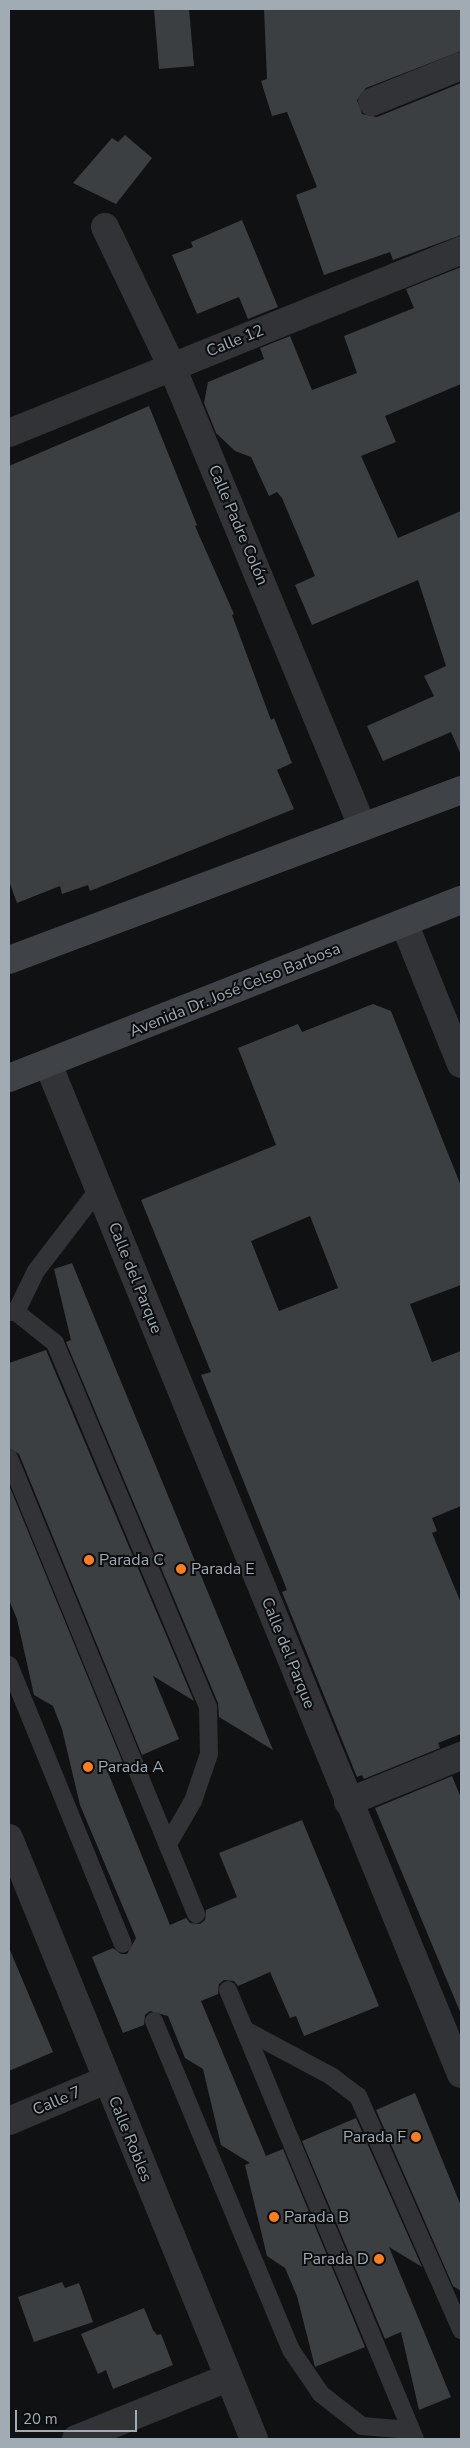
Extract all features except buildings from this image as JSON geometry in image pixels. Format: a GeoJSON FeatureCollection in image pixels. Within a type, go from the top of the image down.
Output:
{"type":"FeatureCollection","features":[{"type":"Feature","properties":{"kind":"main road"},"geometry":{"type":"LineString","coordinates":[[9,960],[461,790]]}},
{"type":"Feature","properties":{"kind":"main road","name":"Avenida Dr. José Celso Barbosa"},"geometry":{"type":"LineString","coordinates":[[9,1078],[461,900]]}},
{"type":"Feature","properties":{"kind":"street"},"geometry":{"type":"LineString","coordinates":[[372,102],[461,66]]}},
{"type":"Feature","properties":{"kind":"street","name":"Calle Padre Colón"},"geometry":{"type":"LineString","coordinates":[[105,227],[172,367],[363,827]]}},
{"type":"Feature","properties":{"kind":"street","name":"Calle 12"},"geometry":{"type":"LineString","coordinates":[[9,433],[461,250]]}},
{"type":"Feature","properties":{"kind":"street"},"geometry":{"type":"LineString","coordinates":[[404,923],[461,1064]]}},
{"type":"Feature","properties":{"kind":"street","name":"Calle del Parque"},"geometry":{"type":"LineString","coordinates":[[48,1064],[348,1802],[461,2074]]}},
{"type":"Feature","properties":{"kind":"street"},"geometry":{"type":"LineString","coordinates":[[348,1802],[461,1756]]}},
{"type":"Feature","properties":{"kind":"street","name":"Calle Robles"},"geometry":{"type":"LineString","coordinates":[[9,1838],[106,2080],[254,2439]]}},
{"type":"Feature","properties":{"kind":"street","name":"Calle 7"},"geometry":{"type":"LineString","coordinates":[[9,2121],[106,2080]]}},
{"type":"Feature","properties":{"kind":"street"},"geometry":{"type":"LineString","coordinates":[[76,2439],[228,2378]]}},
{"type":"Feature","properties":{"kind":"lane"},"geometry":{"type":"LineString","coordinates":[[99,1189],[36,1271],[12,1312],[55,1343],[208,1707],[209,1754],[193,1801],[168,1844]]}},
{"type":"Feature","properties":{"kind":"lane"},"geometry":{"type":"LineString","coordinates":[[9,1458],[196,1914]]}},
{"type":"Feature","properties":{"kind":"lane"},"geometry":{"type":"LineString","coordinates":[[9,1665],[123,1944]]}},
{"type":"Feature","properties":{"kind":"lane"},"geometry":{"type":"LineString","coordinates":[[228,1990],[413,2435]]}},
{"type":"Feature","properties":{"kind":"lane"},"geometry":{"type":"LineString","coordinates":[[154,2021],[291,2350],[321,2394],[362,2426],[413,2435]]}},
{"type":"Feature","properties":{"kind":"lane"},"geometry":{"type":"LineString","coordinates":[[245,2030],[331,2076],[358,2096],[461,2330]]}},
{"type":"Feature","properties":{"kind":"place","name":"Parada C"},"geometry":{"type":"Point","coordinates":[89,1560]}},
{"type":"Feature","properties":{"kind":"place","name":"Parada E"},"geometry":{"type":"Point","coordinates":[181,1569]}},
{"type":"Feature","properties":{"kind":"place","name":"Parada A"},"geometry":{"type":"Point","coordinates":[88,1767]}},
{"type":"Feature","properties":{"kind":"place","name":"Parada F"},"geometry":{"type":"Point","coordinates":[416,2137]}},
{"type":"Feature","properties":{"kind":"place","name":"Parada B"},"geometry":{"type":"Point","coordinates":[274,2217]}},
{"type":"Feature","properties":{"kind":"place","name":"Parada D"},"geometry":{"type":"Point","coordinates":[379,2259]}}]}
